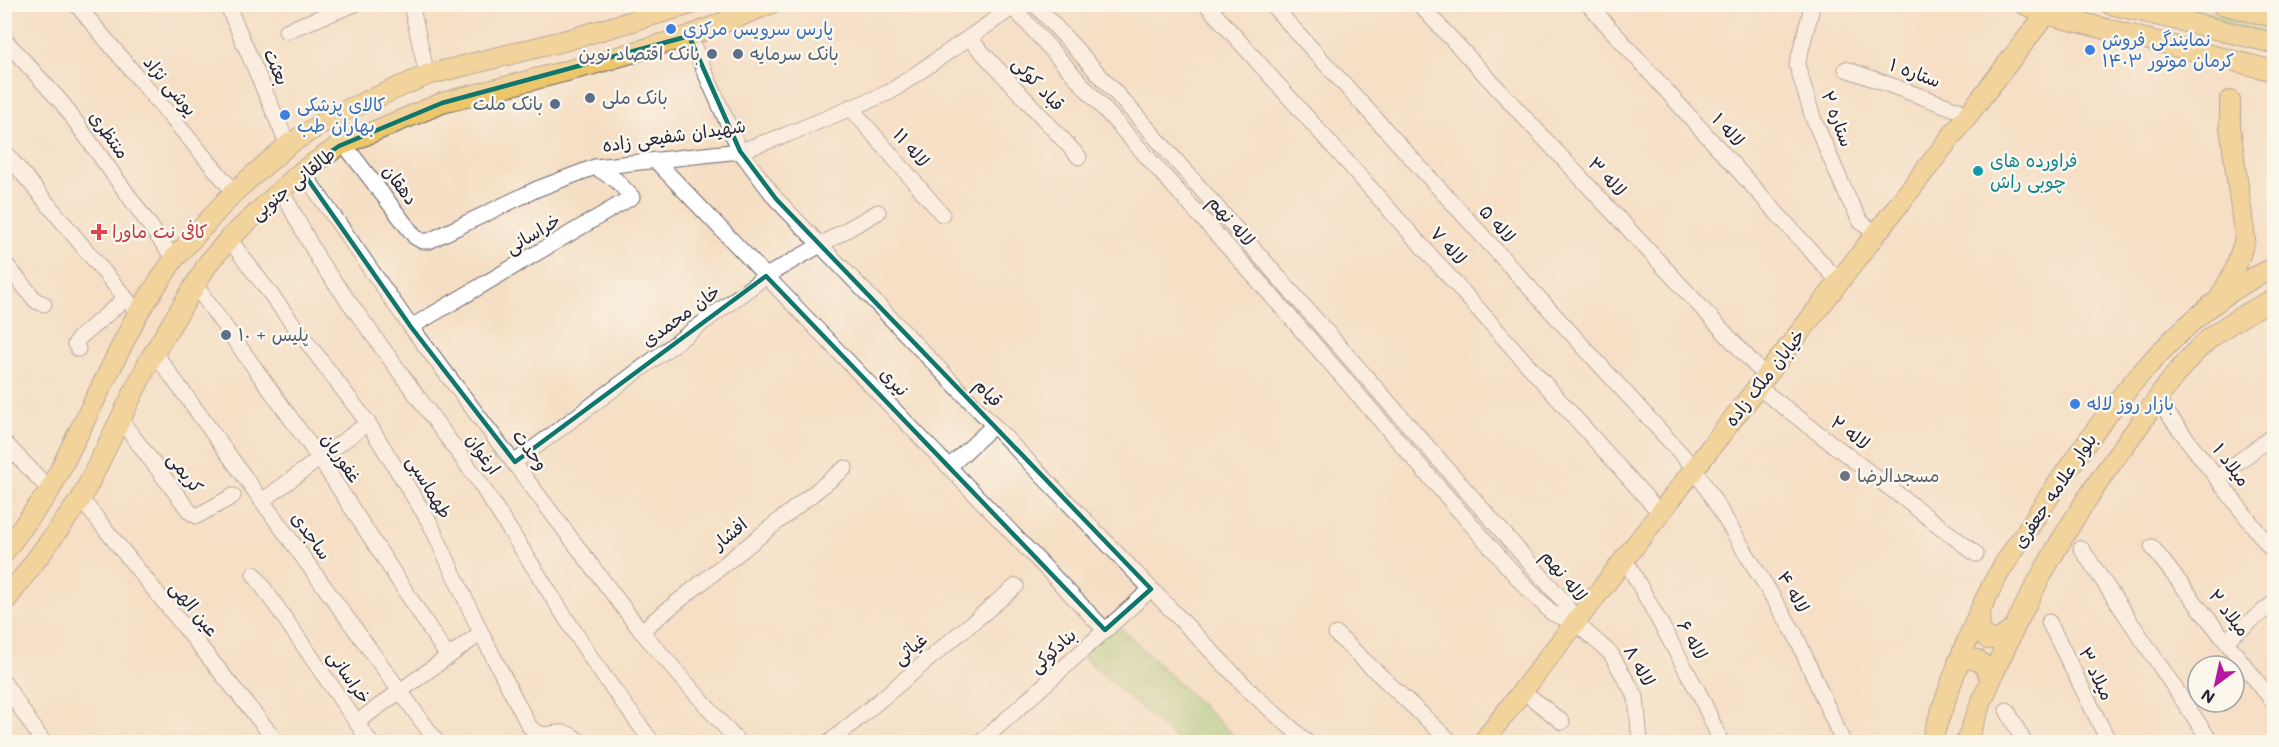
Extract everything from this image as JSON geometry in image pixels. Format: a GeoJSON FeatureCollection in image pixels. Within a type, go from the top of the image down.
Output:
{"type":"FeatureCollection","features":[{"type":"Feature","properties":{"kind":"main road","name":"طالقانی جنوبی"},"geometry":{"type":"LineString","coordinates":[[4,552],[50,490],[132,306],[234,192],[288,146],[335,115],[427,75],[567,40],[691,4]]}},
{"type":"Feature","properties":{"kind":"main road","name":"طالقانی جنوبی"},"geometry":{"type":"LineString","coordinates":[[4,603],[81,500],[154,352],[195,285],[229,239],[302,171],[344,144],[442,103],[594,64],[689,36],[770,4]]}},
{"type":"Feature","properties":{"kind":"main road"},"geometry":{"type":"LineString","coordinates":[[2024,4],[2046,14],[2274,71]]}},
{"type":"Feature","properties":{"kind":"main road"},"geometry":{"type":"LineString","coordinates":[[2110,4],[2274,43]]}},
{"type":"Feature","properties":{"kind":"main road"},"geometry":{"type":"LineString","coordinates":[[2221,4],[2274,17]]}},
{"type":"Feature","properties":{"kind":"main road","name":"خیابان ملک زاده"},"geometry":{"type":"LineString","coordinates":[[1483,742],[2046,14]]}},
{"type":"Feature","properties":{"kind":"main road"},"geometry":{"type":"LineString","coordinates":[[2218,301],[2235,270],[2245,239],[2230,127],[2230,101]]}},
{"type":"Feature","properties":{"kind":"main road","name":"بلوار علامه جعفری"},"geometry":{"type":"LineString","coordinates":[[1931,742],[1958,662],[1993,584],[2068,468],[2123,396],[2181,332],[2218,301],[2274,268]]}},
{"type":"Feature","properties":{"kind":"main road","name":"بلوار علامه جعفری"},"geometry":{"type":"LineString","coordinates":[[1966,742],[1990,678],[2031,590],[2095,483],[2199,348],[2244,315],[2274,299]]}},
{"type":"Feature","properties":{"kind":"main road"},"geometry":{"type":"LineString","coordinates":[[1979,613],[1980,630],[1989,639],[2000,639],[2012,630]]}},
{"type":"Feature","properties":{"kind":"main road"},"geometry":{"type":"LineString","coordinates":[[1958,662],[1969,657],[1979,659],[1987,668],[1990,678]]}},
{"type":"Feature","properties":{"kind":"street","name":"یوشی نژاد"},"geometry":{"type":"LineString","coordinates":[[76,4],[234,192]]}},
{"type":"Feature","properties":{"kind":"street","name":"بعثت"},"geometry":{"type":"LineString","coordinates":[[228,4],[288,146]]}},
{"type":"Feature","properties":{"kind":"street"},"geometry":{"type":"LineString","coordinates":[[286,31],[355,4]]}},
{"type":"Feature","properties":{"kind":"street"},"geometry":{"type":"LineString","coordinates":[[411,4],[427,75]]}},
{"type":"Feature","properties":{"kind":"street","name":"لاله نهم"},"geometry":{"type":"LineString","coordinates":[[1035,4],[1565,603],[1576,623]]}},
{"type":"Feature","properties":{"kind":"street","name":"لاله ۷"},"geometry":{"type":"LineString","coordinates":[[1206,4],[1660,513]]}},
{"type":"Feature","properties":{"kind":"street","name":"لاله ۵"},"geometry":{"type":"LineString","coordinates":[[1271,4],[1695,469]]}},
{"type":"Feature","properties":{"kind":"street","name":"لاله ۳"},"geometry":{"type":"LineString","coordinates":[[1419,4],[1762,382]]}},
{"type":"Feature","properties":{"kind":"street","name":"لاله ۱"},"geometry":{"type":"LineString","coordinates":[[1588,4],[1839,282]]}},
{"type":"Feature","properties":{"kind":"street","name":"لاله نهم"},"geometry":{"type":"LineString","coordinates":[[1011,6],[1232,252],[1524,585],[1551,613],[1576,623]]}},
{"type":"Feature","properties":{"kind":"street","name":"شهیدان شفیعی زاده"},"geometry":{"type":"LineString","coordinates":[[429,241],[537,189],[595,166],[740,151],[786,135],[891,92],[1011,6]]}},
{"type":"Feature","properties":{"kind":"street","name":"ستاره ۲"},"geometry":{"type":"LineString","coordinates":[[1812,7],[1797,65],[1813,118],[1848,198],[1861,222],[1876,234]]}},
{"type":"Feature","properties":{"kind":"street","name":"قیام"},"geometry":{"type":"LineString","coordinates":[[689,36],[740,151],[776,199],[1150,589],[1253,694],[1307,742]]}},
{"type":"Feature","properties":{"kind":"street","name":"قباد کوکی"},"geometry":{"type":"LineString","coordinates":[[969,38],[1079,157]]}},
{"type":"Feature","properties":{"kind":"street","name":"منتظری"},"geometry":{"type":"LineString","coordinates":[[4,39],[62,103],[174,260]]}},
{"type":"Feature","properties":{"kind":"street","name":"ستاره ۱"},"geometry":{"type":"LineString","coordinates":[[1846,69],[1969,114]]}},
{"type":"Feature","properties":{"kind":"street","name":"لاله ۱۱"},"geometry":{"type":"LineString","coordinates":[[850,107],[942,214]]}},
{"type":"Feature","properties":{"kind":"street","name":"دهقان"},"geometry":{"type":"LineString","coordinates":[[344,144],[415,237],[422,242],[429,241]]}},
{"type":"Feature","properties":{"kind":"street"},"geometry":{"type":"LineString","coordinates":[[4,151],[132,306],[78,339],[77,346]]}},
{"type":"Feature","properties":{"kind":"street","name":"نیری"},"geometry":{"type":"LineString","coordinates":[[655,160],[1105,630]]}},
{"type":"Feature","properties":{"kind":"street","name":"خراسانی"},"geometry":{"type":"LineString","coordinates":[[411,327],[632,197],[616,180],[595,166]]}},
{"type":"Feature","properties":{"kind":"street","name":"وحدت"},"geometry":{"type":"LineString","coordinates":[[302,171],[411,327],[641,631],[738,742]]}},
{"type":"Feature","properties":{"kind":"street","name":"ارغوان"},"geometry":{"type":"LineString","coordinates":[[281,189],[320,262],[478,480],[595,664],[652,742]]}},
{"type":"Feature","properties":{"kind":"street","name":"خان محمدی"},"geometry":{"type":"LineString","coordinates":[[515,462],[766,276],[878,212]]}},
{"type":"Feature","properties":{"kind":"street","name":"طهماسبی"},"geometry":{"type":"LineString","coordinates":[[229,239],[368,423],[430,523],[481,633],[529,726],[536,733],[546,736],[564,731],[580,742]]}},
{"type":"Feature","properties":{"kind":"street"},"geometry":{"type":"LineString","coordinates":[[1232,252],[1246,240]]}},
{"type":"Feature","properties":{"kind":"street"},"geometry":{"type":"LineString","coordinates":[[4,262],[36,301],[44,304]]}},
{"type":"Feature","properties":{"kind":"street","name":"غفوریان"},"geometry":{"type":"LineString","coordinates":[[195,285],[320,459],[448,657]]}},
{"type":"Feature","properties":{"kind":"street","name":"ساجدی"},"geometry":{"type":"LineString","coordinates":[[154,352],[437,742]]}},
{"type":"Feature","properties":{"kind":"street","name":"لاله ۲"},"geometry":{"type":"LineString","coordinates":[[1762,382],[1976,554]]}},
{"type":"Feature","properties":{"kind":"street","name":"میلاد ۱"},"geometry":{"type":"LineString","coordinates":[[2157,400],[2274,553]]}},
{"type":"Feature","properties":{"kind":"street","name":"کریمی"},"geometry":{"type":"LineString","coordinates":[[120,419],[190,512],[197,516],[232,496]]}},
{"type":"Feature","properties":{"kind":"street"},"geometry":{"type":"LineString","coordinates":[[262,501],[368,423]]}},
{"type":"Feature","properties":{"kind":"street"},"geometry":{"type":"LineString","coordinates":[[949,467],[993,426]]}},
{"type":"Feature","properties":{"kind":"street"},"geometry":{"type":"LineString","coordinates":[[2217,478],[2274,435]]}},
{"type":"Feature","properties":{"kind":"street"},"geometry":{"type":"LineString","coordinates":[[4,441],[50,490]]}},
{"type":"Feature","properties":{"kind":"street","name":"افشار"},"geometry":{"type":"LineString","coordinates":[[641,631],[845,468]]}},
{"type":"Feature","properties":{"kind":"street","name":"لاله ۴"},"geometry":{"type":"LineString","coordinates":[[1695,469],[1795,634],[1843,742]]}},
{"type":"Feature","properties":{"kind":"street","name":"عین الهی"},"geometry":{"type":"LineString","coordinates":[[81,500],[277,742]]}},
{"type":"Feature","properties":{"kind":"street","name":"میلاد ۲"},"geometry":{"type":"LineString","coordinates":[[2152,547],[2274,703]]}},
{"type":"Feature","properties":{"kind":"street"},"geometry":{"type":"LineString","coordinates":[[2081,548],[2211,742]]}},
{"type":"Feature","properties":{"kind":"street","name":"لاله ۶"},"geometry":{"type":"LineString","coordinates":[[1625,559],[1701,697],[1721,742]]}},
{"type":"Feature","properties":{"kind":"street","name":"خراسانی"},"geometry":{"type":"LineString","coordinates":[[254,574],[370,742]]}},
{"type":"Feature","properties":{"kind":"street","name":"غیاثی"},"geometry":{"type":"LineString","coordinates":[[830,742],[1016,586]]}},
{"type":"Feature","properties":{"kind":"street","name":"بنادکوکی"},"geometry":{"type":"LineString","coordinates":[[981,742],[1150,589]]}},
{"type":"Feature","properties":{"kind":"street"},"geometry":{"type":"LineString","coordinates":[[2226,640],[2274,603]]}},
{"type":"Feature","properties":{"kind":"street","name":"میلاد ۳"},"geometry":{"type":"LineString","coordinates":[[2049,622],[2109,742]]}},
{"type":"Feature","properties":{"kind":"street","name":"لاله ۸"},"geometry":{"type":"LineString","coordinates":[[1576,623],[1611,654],[1636,698],[1640,742]]}},
{"type":"Feature","properties":{"kind":"street"},"geometry":{"type":"LineString","coordinates":[[357,722],[481,633]]}},
{"type":"Feature","properties":{"kind":"street"},"geometry":{"type":"LineString","coordinates":[[1336,634],[1451,742]]}},
{"type":"Feature","properties":{"kind":"street"},"geometry":{"type":"LineString","coordinates":[[4,683],[43,742]]}},
{"type":"Feature","properties":{"kind":"street"},"geometry":{"type":"LineString","coordinates":[[1523,691],[1563,722]]}},
{"type":"Feature","properties":{"kind":"street"},"geometry":{"type":"LineString","coordinates":[[2007,710],[2024,742]]}},
{"type":"Feature","properties":{"kind":"highlighted area"},"geometry":{"type":"Polygon","coordinates":[[[689,36],[740,151],[776,199],[1151,589],[1105,630],[766,276],[515,462],[411,327],[302,171],[339,146],[442,103],[689,36]]]}},
{"type":"Feature","properties":{"kind":"green space"},"geometry":{"type":"Polygon","coordinates":[[[2139,5],[2174,5],[2274,26],[2274,35],[2139,5]]]}},
{"type":"Feature","properties":{"kind":"green space"},"geometry":{"type":"Polygon","coordinates":[[[1114,622],[1240,742],[1180,742],[1080,654],[1114,622]]]}},
{"type":"Feature","properties":{"kind":"place","name":"پارس سرویس مرکزی"},"geometry":{"type":"Point","coordinates":[671,29]}},
{"type":"Feature","properties":{"kind":"place","name":"نمایندگی فروش ۱۴۰۳ کرمان موتور"},"geometry":{"type":"Point","coordinates":[2090,50]}},
{"type":"Feature","properties":{"kind":"place","name":"بانک اقتصاد نوین"},"geometry":{"type":"Point","coordinates":[712,54]}},
{"type":"Feature","properties":{"kind":"place","name":"بانک سرمایه"},"geometry":{"type":"Point","coordinates":[738,54]}},
{"type":"Feature","properties":{"kind":"place","name":"بانک ملی"},"geometry":{"type":"Point","coordinates":[590,98]}},
{"type":"Feature","properties":{"kind":"place","name":"بانک ملت"},"geometry":{"type":"Point","coordinates":[555,104]}},
{"type":"Feature","properties":{"kind":"place","name":"کالای پزشکی بهاران طب"},"geometry":{"type":"Point","coordinates":[285,115]}},
{"type":"Feature","properties":{"kind":"place","name":"فراورده های چوبی راش"},"geometry":{"type":"Point","coordinates":[1978,171]}},
{"type":"Feature","properties":{"kind":"place","name":"کافی نت ماورا"},"geometry":{"type":"Point","coordinates":[99,232]}},
{"type":"Feature","properties":{"kind":"place","name":"پلیس + ۱۰"},"geometry":{"type":"Point","coordinates":[226,335]}},
{"type":"Feature","properties":{"kind":"place","name":"بازار روز لاله"},"geometry":{"type":"Point","coordinates":[2075,404]}},
{"type":"Feature","properties":{"kind":"place","name":"مسجدالرضا"},"geometry":{"type":"Point","coordinates":[1845,476]}}]}
